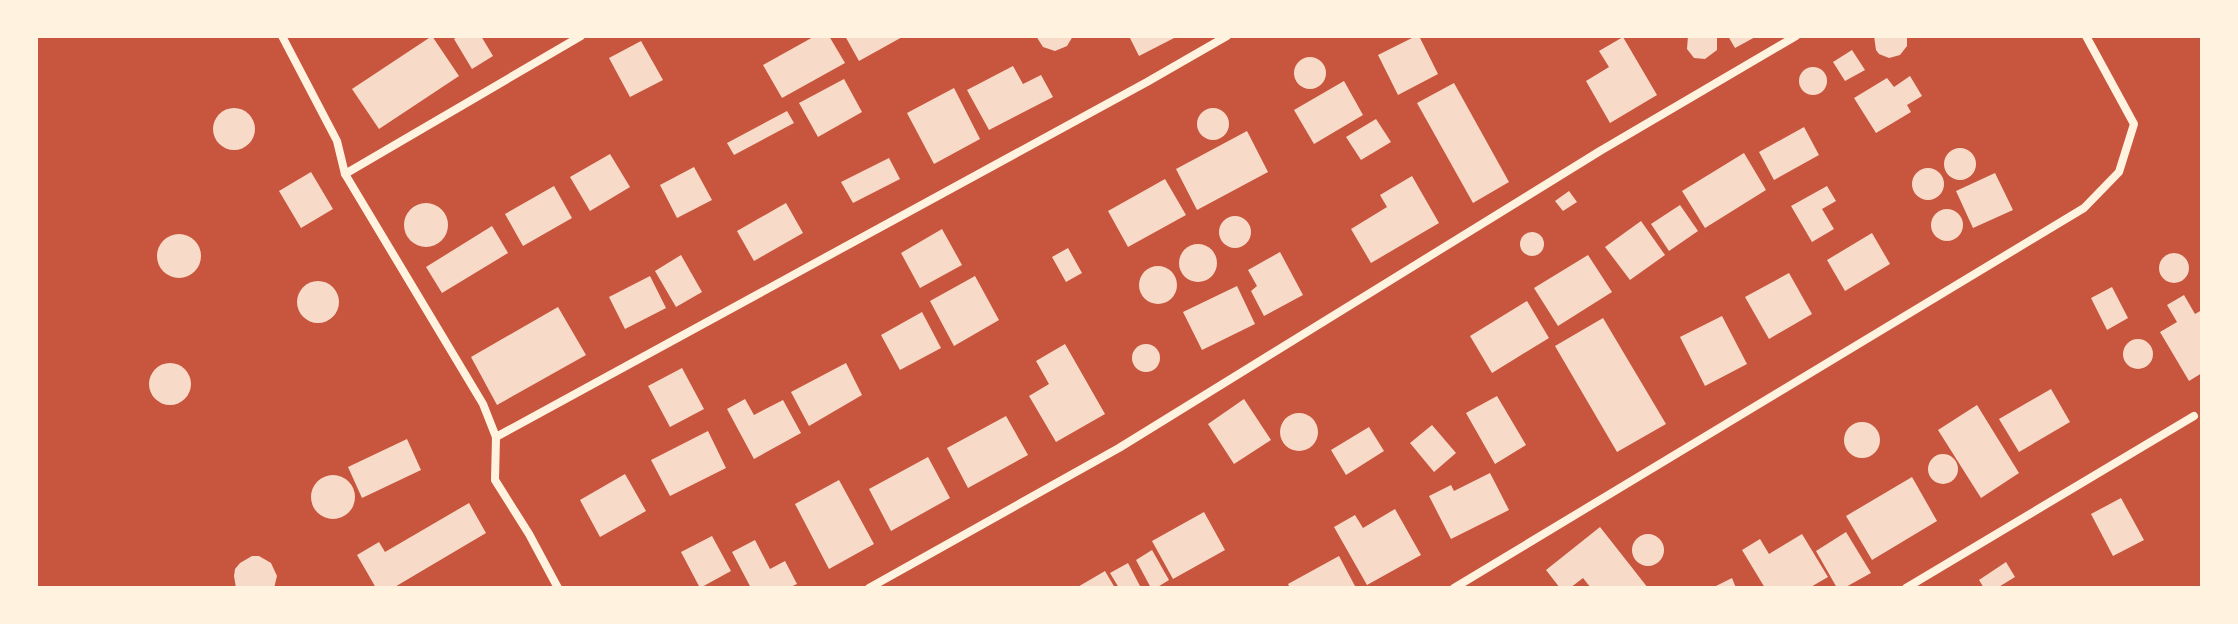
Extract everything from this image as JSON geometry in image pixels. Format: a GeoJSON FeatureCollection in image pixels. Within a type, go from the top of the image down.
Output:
{"type":"FeatureCollection","features":[{"type":"Feature","properties":{"kind":"street"},"geometry":{"type":"LineString","coordinates":[[282,36],[337,141],[345,174],[483,404],[496,437],[495,480],[558,588]]}},
{"type":"Feature","properties":{"kind":"street"},"geometry":{"type":"LineString","coordinates":[[345,174],[581,36]]}},
{"type":"Feature","properties":{"kind":"street"},"geometry":{"type":"LineString","coordinates":[[496,437],[1227,36]]}},
{"type":"Feature","properties":{"kind":"street"},"geometry":{"type":"LineString","coordinates":[[869,588],[1119,448],[1600,151],[1796,36]]}},
{"type":"Feature","properties":{"kind":"street"},"geometry":{"type":"LineString","coordinates":[[1454,588],[2084,208],[2119,172],[2134,124],[2086,36]]}},
{"type":"Feature","properties":{"kind":"street"},"geometry":{"type":"LineString","coordinates":[[1906,588],[2194,416]]}},
{"type":"Feature","properties":{"kind":"building"},"geometry":{"type":"Polygon","coordinates":[[[432,36],[459,76],[379,129],[352,89],[432,36]]]}},
{"type":"Feature","properties":{"kind":"building"},"geometry":{"type":"Polygon","coordinates":[[[459,36],[481,36],[493,56],[472,69],[454,39],[459,36]]]}},
{"type":"Feature","properties":{"kind":"building"},"geometry":{"type":"Polygon","coordinates":[[[815,36],[829,36],[845,63],[782,98],[763,65],[815,36]]]}},
{"type":"Feature","properties":{"kind":"building"},"geometry":{"type":"Polygon","coordinates":[[[845,36],[904,36],[859,61],[845,36]]]}},
{"type":"Feature","properties":{"kind":"building"},"geometry":{"type":"Polygon","coordinates":[[[1036,36],[1073,36],[1067,46],[1055,51],[1043,47],[1036,36]]]}},
{"type":"Feature","properties":{"kind":"building"},"geometry":{"type":"Polygon","coordinates":[[[1129,36],[1178,36],[1139,56],[1129,36]]]}},
{"type":"Feature","properties":{"kind":"building"},"geometry":{"type":"Polygon","coordinates":[[[1419,36],[1438,74],[1398,95],[1378,55],[1419,36]]]}},
{"type":"Feature","properties":{"kind":"building"},"geometry":{"type":"Polygon","coordinates":[[[1688,36],[1717,36],[1717,50],[1705,59],[1694,58],[1687,49],[1688,36]]]}},
{"type":"Feature","properties":{"kind":"building"},"geometry":{"type":"Polygon","coordinates":[[[1728,36],[1757,36],[1735,48],[1728,36]]]}},
{"type":"Feature","properties":{"kind":"building"},"geometry":{"type":"Polygon","coordinates":[[[1874,36],[1907,36],[1907,46],[1900,55],[1889,58],[1876,50],[1874,36]]]}},
{"type":"Feature","properties":{"kind":"building"},"geometry":{"type":"Polygon","coordinates":[[[1623,37],[1657,95],[1610,123],[1586,81],[1609,67],[1599,51],[1623,37]]]}},
{"type":"Feature","properties":{"kind":"building"},"geometry":{"type":"Polygon","coordinates":[[[641,41],[663,80],[630,97],[609,58],[641,41]]]}},
{"type":"Feature","properties":{"kind":"building"},"geometry":{"type":"Polygon","coordinates":[[[1852,50],[1865,70],[1845,81],[1833,62],[1852,50]]]}},
{"type":"Feature","properties":{"kind":"building"},"geometry":{"type":"Polygon","coordinates":[[[1310,57],[1321,62],[1326,73],[1321,84],[1310,89],[1299,84],[1294,73],[1299,62],[1310,57]]]}},
{"type":"Feature","properties":{"kind":"building"},"geometry":{"type":"Polygon","coordinates":[[[1013,66],[1023,84],[1041,75],[1053,97],[989,130],[967,90],[1013,66]]]}},
{"type":"Feature","properties":{"kind":"building"},"geometry":{"type":"Polygon","coordinates":[[[1813,67],[1823,71],[1827,81],[1823,91],[1813,95],[1803,91],[1799,81],[1803,71],[1813,67]]]}},
{"type":"Feature","properties":{"kind":"building"},"geometry":{"type":"Polygon","coordinates":[[[1910,76],[1922,96],[1907,105],[1911,112],[1876,133],[1854,98],[1887,78],[1894,87],[1910,76]]]}},
{"type":"Feature","properties":{"kind":"building"},"geometry":{"type":"Polygon","coordinates":[[[844,79],[862,112],[818,137],[799,103],[844,79]]]}},
{"type":"Feature","properties":{"kind":"building"},"geometry":{"type":"Polygon","coordinates":[[[1344,81],[1363,115],[1314,144],[1294,110],[1344,81]]]}},
{"type":"Feature","properties":{"kind":"building"},"geometry":{"type":"Polygon","coordinates":[[[1454,83],[1509,182],[1473,203],[1417,103],[1454,83]]]}},
{"type":"Feature","properties":{"kind":"building"},"geometry":{"type":"Polygon","coordinates":[[[954,88],[980,139],[934,164],[907,113],[954,88]]]}},
{"type":"Feature","properties":{"kind":"building"},"geometry":{"type":"Polygon","coordinates":[[[234,108],[249,114],[255,129],[249,144],[234,150],[219,144],[213,129],[219,114],[234,108]]]}},
{"type":"Feature","properties":{"kind":"building"},"geometry":{"type":"Polygon","coordinates":[[[1213,108],[1224,113],[1229,124],[1224,135],[1213,140],[1202,135],[1197,124],[1202,113],[1213,108]]]}},
{"type":"Feature","properties":{"kind":"building"},"geometry":{"type":"Polygon","coordinates":[[[787,111],[794,123],[734,155],[727,143],[787,111]]]}},
{"type":"Feature","properties":{"kind":"building"},"geometry":{"type":"Polygon","coordinates":[[[1376,119],[1391,142],[1361,160],[1346,137],[1376,119]]]}},
{"type":"Feature","properties":{"kind":"building"},"geometry":{"type":"Polygon","coordinates":[[[1804,127],[1819,155],[1774,180],[1759,152],[1804,127]]]}},
{"type":"Feature","properties":{"kind":"building"},"geometry":{"type":"Polygon","coordinates":[[[1247,131],[1268,172],[1197,210],[1176,169],[1247,131]]]}},
{"type":"Feature","properties":{"kind":"building"},"geometry":{"type":"Polygon","coordinates":[[[1960,148],[1971,153],[1976,164],[1971,175],[1960,180],[1949,175],[1944,164],[1949,153],[1960,148]]]}},
{"type":"Feature","properties":{"kind":"building"},"geometry":{"type":"Polygon","coordinates":[[[1744,153],[1766,190],[1705,228],[1682,191],[1744,153]]]}},
{"type":"Feature","properties":{"kind":"building"},"geometry":{"type":"Polygon","coordinates":[[[610,154],[630,187],[590,211],[570,177],[610,154]]]}},
{"type":"Feature","properties":{"kind":"building"},"geometry":{"type":"Polygon","coordinates":[[[889,158],[900,179],[853,203],[841,182],[889,158]]]}},
{"type":"Feature","properties":{"kind":"building"},"geometry":{"type":"Polygon","coordinates":[[[694,167],[712,200],[677,218],[660,185],[694,167]]]}},
{"type":"Feature","properties":{"kind":"building"},"geometry":{"type":"Polygon","coordinates":[[[1928,168],[1940,172],[1944,184],[1940,196],[1928,200],[1916,196],[1912,184],[1916,172],[1928,168]]]}},
{"type":"Feature","properties":{"kind":"building"},"geometry":{"type":"Polygon","coordinates":[[[311,172],[333,209],[301,228],[279,191],[311,172]]]}},
{"type":"Feature","properties":{"kind":"building"},"geometry":{"type":"Polygon","coordinates":[[[1995,173],[2013,210],[1973,228],[1956,191],[1995,173]]]}},
{"type":"Feature","properties":{"kind":"building"},"geometry":{"type":"Polygon","coordinates":[[[1412,176],[1439,223],[1371,263],[1351,229],[1387,207],[1380,195],[1412,176]]]}},
{"type":"Feature","properties":{"kind":"building"},"geometry":{"type":"Polygon","coordinates":[[[1165,179],[1186,215],[1128,247],[1108,211],[1165,179]]]}},
{"type":"Feature","properties":{"kind":"building"},"geometry":{"type":"Polygon","coordinates":[[[554,186],[572,218],[523,246],[505,214],[554,186]]]}},
{"type":"Feature","properties":{"kind":"building"},"geometry":{"type":"Polygon","coordinates":[[[1827,186],[1836,201],[1822,209],[1834,229],[1812,242],[1791,206],[1827,186]]]}},
{"type":"Feature","properties":{"kind":"building"},"geometry":{"type":"Polygon","coordinates":[[[1569,191],[1577,202],[1563,211],[1555,201],[1569,191]]]}},
{"type":"Feature","properties":{"kind":"building"},"geometry":{"type":"Polygon","coordinates":[[[426,203],[442,209],[448,225],[442,241],[426,247],[410,241],[404,225],[410,209],[426,203]]]}},
{"type":"Feature","properties":{"kind":"building"},"geometry":{"type":"Polygon","coordinates":[[[786,203],[803,233],[754,261],[737,231],[786,203]]]}},
{"type":"Feature","properties":{"kind":"building"},"geometry":{"type":"Polygon","coordinates":[[[1680,205],[1698,231],[1669,251],[1651,224],[1680,205]]]}},
{"type":"Feature","properties":{"kind":"building"},"geometry":{"type":"Polygon","coordinates":[[[1947,209],[1959,213],[1963,225],[1959,237],[1947,241],[1935,237],[1931,225],[1935,213],[1947,209]]]}},
{"type":"Feature","properties":{"kind":"building"},"geometry":{"type":"Polygon","coordinates":[[[1235,216],[1247,220],[1251,232],[1247,244],[1235,248],[1223,244],[1219,232],[1223,220],[1235,216]]]}},
{"type":"Feature","properties":{"kind":"building"},"geometry":{"type":"Polygon","coordinates":[[[1641,221],[1665,255],[1630,280],[1605,247],[1641,221]]]}},
{"type":"Feature","properties":{"kind":"building"},"geometry":{"type":"Polygon","coordinates":[[[492,226],[508,253],[442,293],[426,267],[492,226]]]}},
{"type":"Feature","properties":{"kind":"building"},"geometry":{"type":"Polygon","coordinates":[[[942,229],[962,265],[920,288],[901,253],[942,229]]]}},
{"type":"Feature","properties":{"kind":"building"},"geometry":{"type":"Polygon","coordinates":[[[1532,232],[1543,239],[1544,244],[1537,255],[1532,256],[1521,249],[1520,244],[1527,233],[1532,232]]]}},
{"type":"Feature","properties":{"kind":"building"},"geometry":{"type":"Polygon","coordinates":[[[1872,233],[1890,264],[1845,291],[1827,260],[1872,233]]]}},
{"type":"Feature","properties":{"kind":"building"},"geometry":{"type":"Polygon","coordinates":[[[179,234],[194,241],[201,256],[194,271],[179,278],[164,271],[157,256],[164,241],[179,234]]]}},
{"type":"Feature","properties":{"kind":"building"},"geometry":{"type":"Polygon","coordinates":[[[1198,244],[1211,250],[1217,263],[1211,276],[1198,282],[1185,276],[1179,263],[1185,250],[1198,244]]]}},
{"type":"Feature","properties":{"kind":"building"},"geometry":{"type":"Polygon","coordinates":[[[1068,248],[1082,273],[1066,282],[1052,257],[1068,248]]]}},
{"type":"Feature","properties":{"kind":"building"},"geometry":{"type":"Polygon","coordinates":[[[1280,252],[1303,295],[1264,316],[1251,291],[1257,286],[1248,270],[1280,252]]]}},
{"type":"Feature","properties":{"kind":"building"},"geometry":{"type":"Polygon","coordinates":[[[2174,253],[2185,257],[2189,268],[2185,279],[2174,283],[2163,279],[2159,268],[2163,257],[2174,253]]]}},
{"type":"Feature","properties":{"kind":"building"},"geometry":{"type":"Polygon","coordinates":[[[681,255],[702,292],[676,307],[655,271],[681,255]]]}},
{"type":"Feature","properties":{"kind":"building"},"geometry":{"type":"Polygon","coordinates":[[[1588,255],[1612,292],[1558,326],[1534,288],[1588,255]]]}},
{"type":"Feature","properties":{"kind":"building"},"geometry":{"type":"Polygon","coordinates":[[[1158,266],[1171,272],[1177,285],[1171,298],[1158,304],[1145,298],[1139,285],[1145,272],[1158,266]]]}},
{"type":"Feature","properties":{"kind":"building"},"geometry":{"type":"Polygon","coordinates":[[[1789,273],[1812,314],[1769,339],[1745,297],[1789,273]]]}},
{"type":"Feature","properties":{"kind":"building"},"geometry":{"type":"Polygon","coordinates":[[[650,276],[666,308],[625,329],[609,297],[650,276]]]}},
{"type":"Feature","properties":{"kind":"building"},"geometry":{"type":"Polygon","coordinates":[[[975,276],[999,320],[954,346],[930,301],[975,276]]]}},
{"type":"Feature","properties":{"kind":"building"},"geometry":{"type":"Polygon","coordinates":[[[318,281],[333,287],[339,302],[333,317],[318,323],[303,317],[297,302],[303,287],[318,281]]]}},
{"type":"Feature","properties":{"kind":"building"},"geometry":{"type":"Polygon","coordinates":[[[1237,286],[1255,324],[1202,350],[1183,312],[1237,286]]]}},
{"type":"Feature","properties":{"kind":"building"},"geometry":{"type":"Polygon","coordinates":[[[2112,287],[2128,318],[2107,330],[2091,298],[2112,287]]]}},
{"type":"Feature","properties":{"kind":"building"},"geometry":{"type":"Polygon","coordinates":[[[2184,295],[2195,314],[2202,310],[2202,373],[2189,381],[2160,332],[2177,322],[2167,305],[2184,295]]]}},
{"type":"Feature","properties":{"kind":"building"},"geometry":{"type":"Polygon","coordinates":[[[1527,301],[1549,338],[1492,373],[1470,336],[1527,301]]]}},
{"type":"Feature","properties":{"kind":"building"},"geometry":{"type":"Polygon","coordinates":[[[558,307],[586,355],[497,405],[471,357],[558,307]]]}},
{"type":"Feature","properties":{"kind":"building"},"geometry":{"type":"Polygon","coordinates":[[[922,312],[941,348],[900,370],[881,335],[922,312]]]}},
{"type":"Feature","properties":{"kind":"building"},"geometry":{"type":"Polygon","coordinates":[[[1722,316],[1747,364],[1705,386],[1680,337],[1722,316]]]}},
{"type":"Feature","properties":{"kind":"building"},"geometry":{"type":"Polygon","coordinates":[[[1603,318],[1666,424],[1617,452],[1555,346],[1603,318]]]}},
{"type":"Feature","properties":{"kind":"building"},"geometry":{"type":"Polygon","coordinates":[[[2138,339],[2149,343],[2153,354],[2149,365],[2138,369],[2127,365],[2123,354],[2127,343],[2138,339]]]}},
{"type":"Feature","properties":{"kind":"building"},"geometry":{"type":"Polygon","coordinates":[[[1065,344],[1105,414],[1056,442],[1029,396],[1049,384],[1036,361],[1065,344]]]}},
{"type":"Feature","properties":{"kind":"building"},"geometry":{"type":"Polygon","coordinates":[[[1146,344],[1156,348],[1160,358],[1156,368],[1146,372],[1136,368],[1132,358],[1136,348],[1146,344]]]}},
{"type":"Feature","properties":{"kind":"building"},"geometry":{"type":"Polygon","coordinates":[[[170,363],[185,369],[191,384],[185,399],[170,405],[155,399],[149,384],[155,369],[170,363]]]}},
{"type":"Feature","properties":{"kind":"building"},"geometry":{"type":"Polygon","coordinates":[[[846,363],[862,395],[809,426],[791,392],[846,363]]]}},
{"type":"Feature","properties":{"kind":"building"},"geometry":{"type":"Polygon","coordinates":[[[682,368],[704,409],[670,427],[648,386],[682,368]]]}},
{"type":"Feature","properties":{"kind":"building"},"geometry":{"type":"Polygon","coordinates":[[[2051,389],[2070,422],[2019,452],[1999,419],[2051,389]]]}},
{"type":"Feature","properties":{"kind":"building"},"geometry":{"type":"Polygon","coordinates":[[[1497,396],[1526,445],[1495,464],[1466,413],[1497,396]]]}},
{"type":"Feature","properties":{"kind":"building"},"geometry":{"type":"Polygon","coordinates":[[[745,399],[754,415],[783,400],[801,433],[754,459],[727,409],[745,399]]]}},
{"type":"Feature","properties":{"kind":"building"},"geometry":{"type":"Polygon","coordinates":[[[1244,399],[1271,440],[1234,464],[1208,424],[1244,399]]]}},
{"type":"Feature","properties":{"kind":"building"},"geometry":{"type":"Polygon","coordinates":[[[1977,405],[2019,473],[1981,498],[1938,430],[1977,405]]]}},
{"type":"Feature","properties":{"kind":"building"},"geometry":{"type":"Polygon","coordinates":[[[1299,413],[1312,419],[1318,432],[1312,445],[1299,451],[1286,445],[1280,432],[1286,419],[1299,413]]]}},
{"type":"Feature","properties":{"kind":"building"},"geometry":{"type":"Polygon","coordinates":[[[1006,416],[1028,455],[968,488],[947,448],[1006,416]]]}},
{"type":"Feature","properties":{"kind":"building"},"geometry":{"type":"Polygon","coordinates":[[[1862,422],[1874,428],[1880,440],[1874,452],[1862,458],[1850,452],[1844,440],[1850,428],[1862,422]]]}},
{"type":"Feature","properties":{"kind":"building"},"geometry":{"type":"Polygon","coordinates":[[[1432,425],[1456,453],[1434,472],[1410,443],[1432,425]]]}},
{"type":"Feature","properties":{"kind":"building"},"geometry":{"type":"Polygon","coordinates":[[[1369,427],[1384,451],[1346,475],[1331,450],[1369,427]]]}},
{"type":"Feature","properties":{"kind":"building"},"geometry":{"type":"Polygon","coordinates":[[[708,431],[726,468],[670,496],[651,460],[708,431]]]}},
{"type":"Feature","properties":{"kind":"building"},"geometry":{"type":"Polygon","coordinates":[[[407,439],[421,470],[362,498],[348,467],[407,439]]]}},
{"type":"Feature","properties":{"kind":"building"},"geometry":{"type":"Polygon","coordinates":[[[1943,454],[1949,455],[1957,463],[1957,475],[1949,483],[1943,484],[1937,483],[1929,475],[1928,469],[1929,463],[1937,455],[1943,454]]]}},
{"type":"Feature","properties":{"kind":"building"},"geometry":{"type":"Polygon","coordinates":[[[928,457],[950,498],[891,531],[869,489],[928,457]]]}},
{"type":"Feature","properties":{"kind":"building"},"geometry":{"type":"Polygon","coordinates":[[[1490,473],[1509,510],[1451,539],[1429,496],[1451,485],[1454,491],[1490,473]]]}},
{"type":"Feature","properties":{"kind":"building"},"geometry":{"type":"Polygon","coordinates":[[[625,474],[646,511],[600,537],[580,500],[625,474]]]}},
{"type":"Feature","properties":{"kind":"building"},"geometry":{"type":"Polygon","coordinates":[[[333,475],[348,482],[355,497],[348,512],[333,519],[318,512],[311,497],[318,482],[333,475]]]}},
{"type":"Feature","properties":{"kind":"building"},"geometry":{"type":"Polygon","coordinates":[[[1912,477],[1937,521],[1872,560],[1846,516],[1912,477]]]}},
{"type":"Feature","properties":{"kind":"building"},"geometry":{"type":"Polygon","coordinates":[[[839,480],[874,544],[829,569],[795,504],[839,480]]]}},
{"type":"Feature","properties":{"kind":"building"},"geometry":{"type":"Polygon","coordinates":[[[2121,498],[2144,540],[2113,556],[2091,514],[2121,498]]]}},
{"type":"Feature","properties":{"kind":"building"},"geometry":{"type":"Polygon","coordinates":[[[469,503],[486,533],[393,588],[376,588],[357,555],[379,542],[385,552],[469,503]]]}},
{"type":"Feature","properties":{"kind":"building"},"geometry":{"type":"Polygon","coordinates":[[[1395,509],[1421,555],[1367,585],[1334,527],[1355,515],[1363,528],[1395,509]]]}},
{"type":"Feature","properties":{"kind":"building"},"geometry":{"type":"Polygon","coordinates":[[[1204,512],[1225,550],[1173,579],[1152,541],[1204,512]]]}},
{"type":"Feature","properties":{"kind":"building"},"geometry":{"type":"Polygon","coordinates":[[[1600,527],[1648,588],[1591,588],[1583,578],[1570,588],[1560,588],[1546,570],[1600,527]]]}},
{"type":"Feature","properties":{"kind":"building"},"geometry":{"type":"Polygon","coordinates":[[[1846,532],[1871,573],[1844,588],[1837,588],[1816,551],[1846,532]]]}},
{"type":"Feature","properties":{"kind":"building"},"geometry":{"type":"Polygon","coordinates":[[[1648,534],[1659,539],[1664,550],[1659,561],[1648,566],[1637,561],[1632,550],[1637,539],[1648,534]]]}},
{"type":"Feature","properties":{"kind":"building"},"geometry":{"type":"Polygon","coordinates":[[[1802,534],[1828,577],[1809,588],[1765,588],[1742,550],[1760,539],[1769,554],[1802,534]]]}},
{"type":"Feature","properties":{"kind":"building"},"geometry":{"type":"Polygon","coordinates":[[[712,536],[731,571],[700,588],[681,552],[712,536]]]}},
{"type":"Feature","properties":{"kind":"building"},"geometry":{"type":"Polygon","coordinates":[[[755,540],[770,569],[785,561],[797,584],[788,588],[751,588],[732,552],[755,540]]]}},
{"type":"Feature","properties":{"kind":"building"},"geometry":{"type":"Polygon","coordinates":[[[1152,550],[1169,580],[1156,588],[1151,588],[1136,560],[1152,550]]]}},
{"type":"Feature","properties":{"kind":"building"},"geometry":{"type":"Polygon","coordinates":[[[252,556],[259,556],[271,563],[277,576],[274,588],[236,588],[235,569],[252,556]]]}},
{"type":"Feature","properties":{"kind":"building"},"geometry":{"type":"Polygon","coordinates":[[[1339,556],[1356,588],[1290,588],[1288,584],[1339,556]]]}},
{"type":"Feature","properties":{"kind":"building"},"geometry":{"type":"Polygon","coordinates":[[[2006,562],[2015,577],[1997,588],[1984,588],[1979,580],[2006,562]]]}},
{"type":"Feature","properties":{"kind":"building"},"geometry":{"type":"Polygon","coordinates":[[[1128,563],[1141,588],[1119,588],[1110,573],[1128,563]]]}},
{"type":"Feature","properties":{"kind":"building"},"geometry":{"type":"Polygon","coordinates":[[[1105,571],[1115,588],[1076,588],[1105,571]]]}},
{"type":"Feature","properties":{"kind":"building"},"geometry":{"type":"Polygon","coordinates":[[[1732,578],[1736,588],[1712,588],[1732,578]]]}}]}
